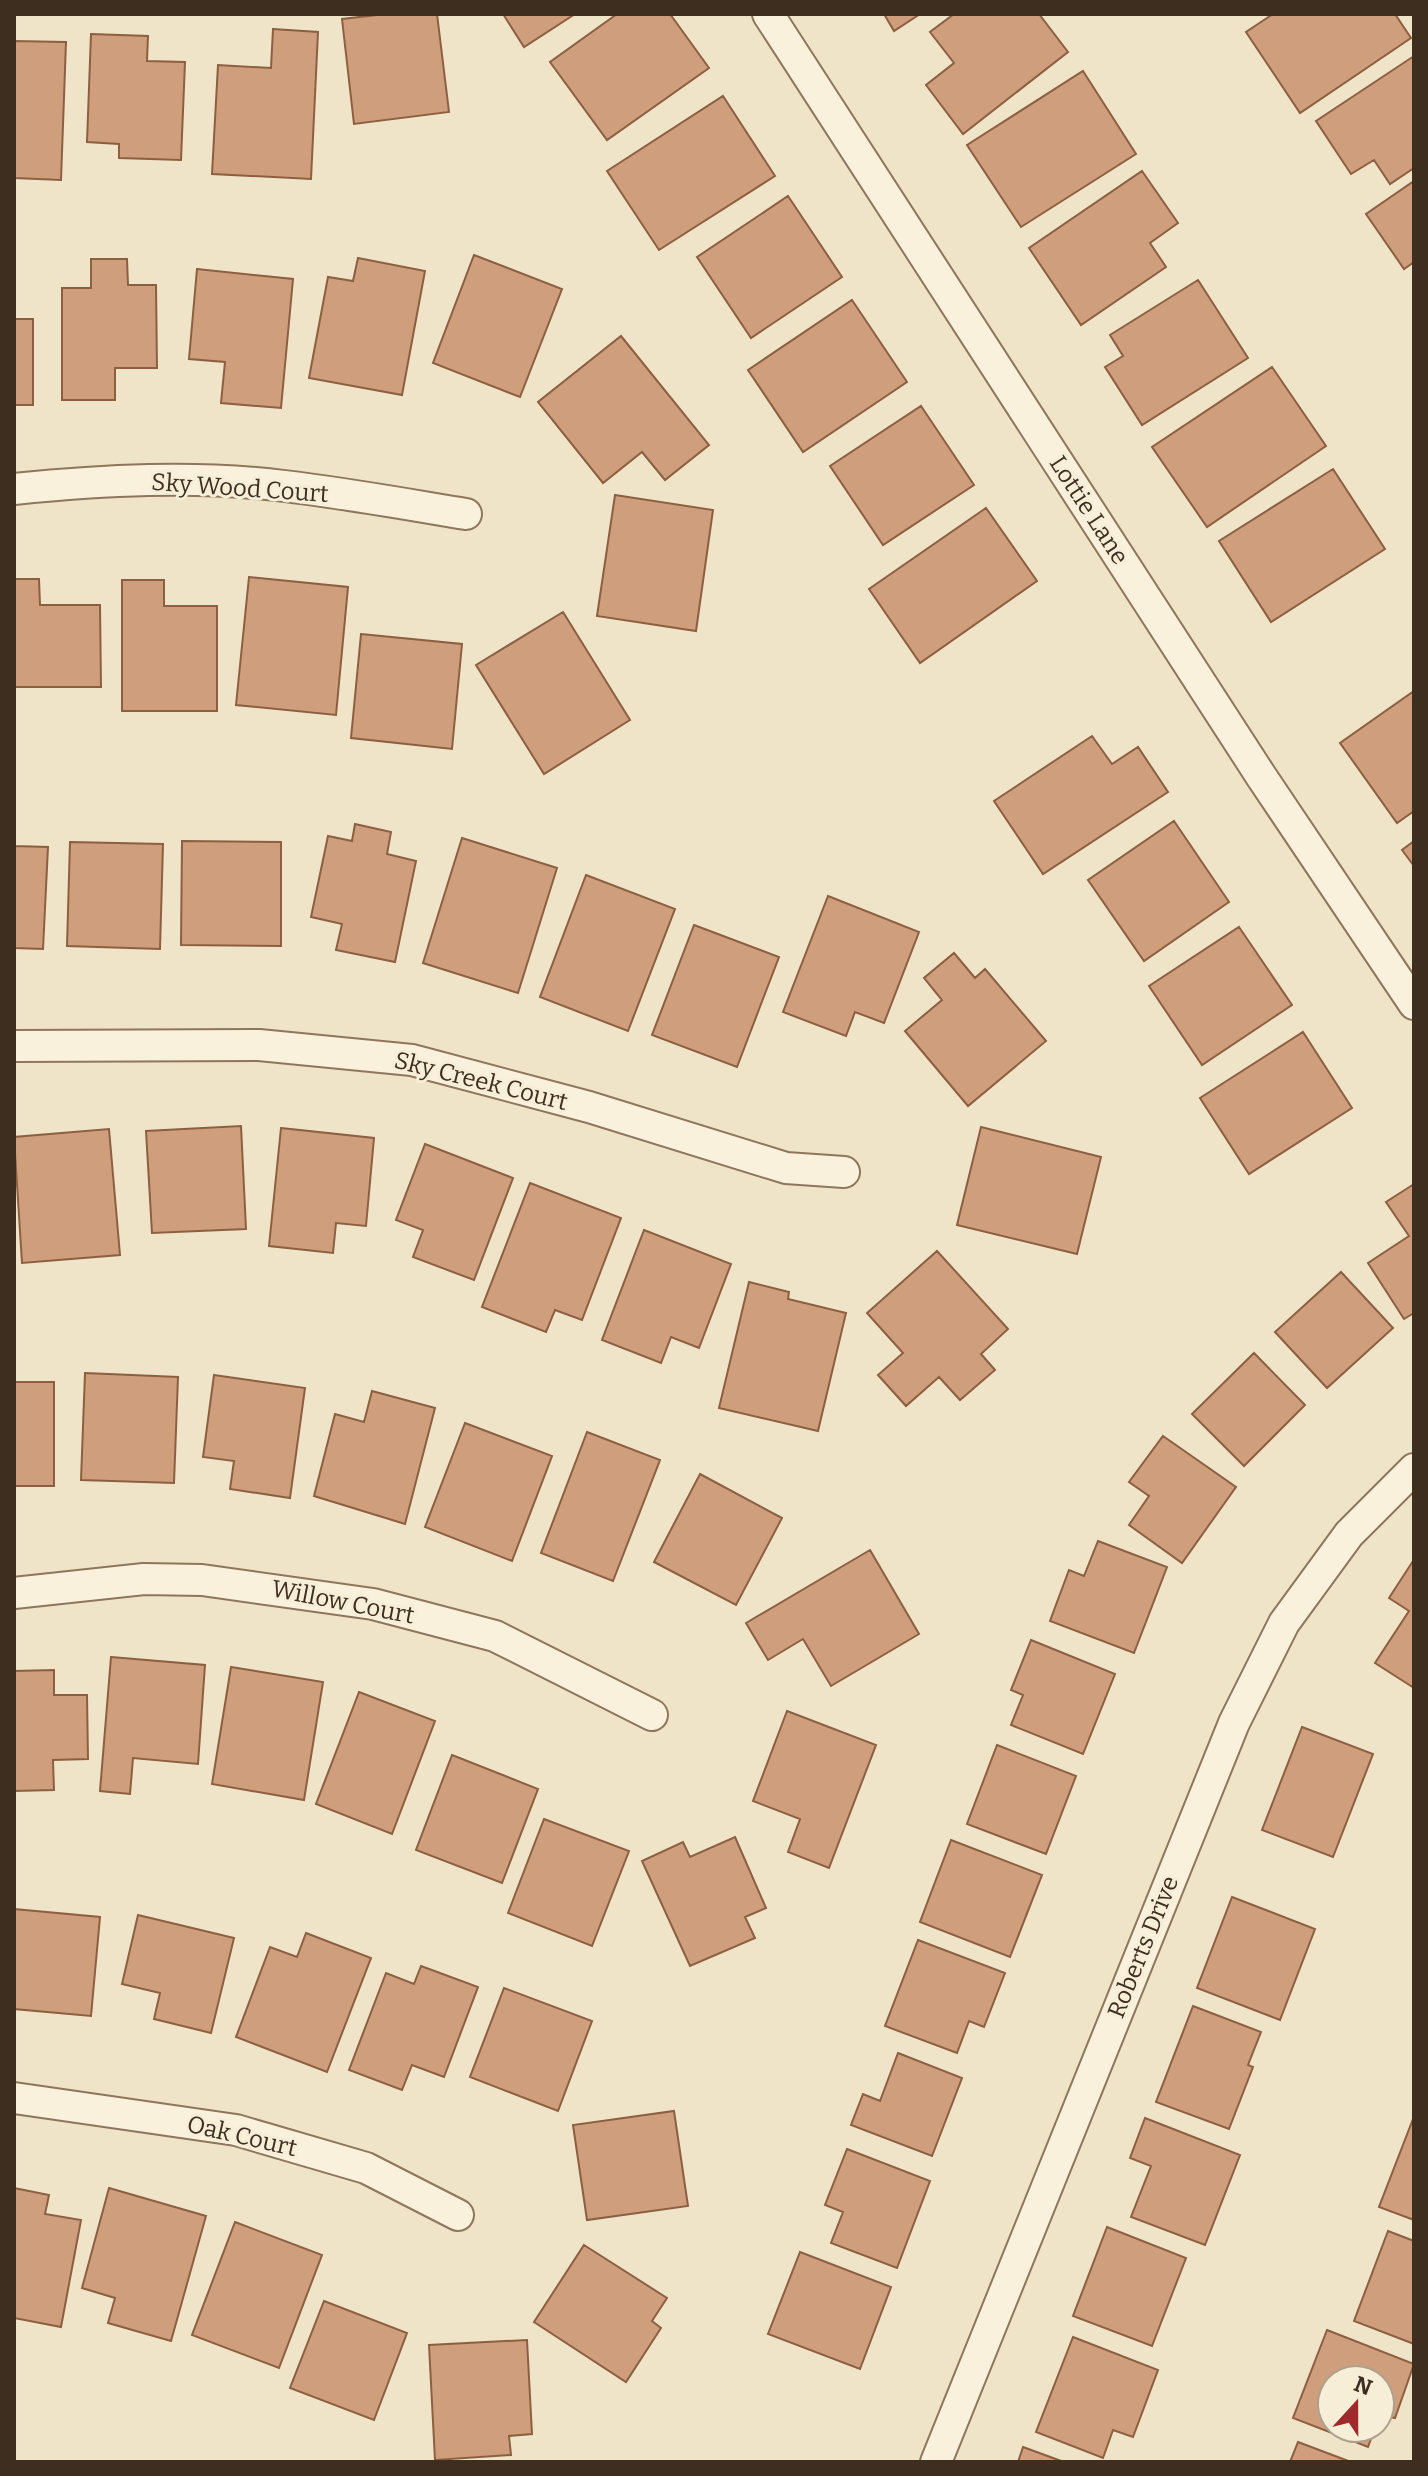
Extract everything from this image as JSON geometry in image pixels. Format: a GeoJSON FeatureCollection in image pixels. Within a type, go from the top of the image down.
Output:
{"type":"FeatureCollection","features":[{"type":"Feature","properties":{"kind":"street","name":"Lottie Lane"},"geometry":{"type":"LineString","coordinates":[[768,14],[1261,776],[1414,1004]]}},
{"type":"Feature","properties":{"kind":"street","name":"Sky Wood Court"},"geometry":{"type":"LineString","coordinates":[[14,489],[79,482],[183,480],[281,486],[466,514]]}},
{"type":"Feature","properties":{"kind":"street","name":"Sky Creek Court"},"geometry":{"type":"LineString","coordinates":[[14,1046],[259,1045],[412,1060],[589,1107],[786,1168],[844,1172]]}},
{"type":"Feature","properties":{"kind":"street","name":"Roberts Drive"},"geometry":{"type":"LineString","coordinates":[[936,2462],[1234,1723],[1284,1623],[1349,1534],[1414,1469]]}},
{"type":"Feature","properties":{"kind":"street","name":"Willow Court"},"geometry":{"type":"LineString","coordinates":[[14,1593],[144,1579],[202,1580],[373,1604],[495,1636],[652,1715]]}},
{"type":"Feature","properties":{"kind":"street","name":"Oak Court"},"geometry":{"type":"LineString","coordinates":[[14,2098],[236,2130],[366,2168],[458,2215]]}},
{"type":"Feature","properties":{"kind":"building"},"geometry":{"type":"Polygon","coordinates":[[[386,14],[437,14],[449,112],[354,124],[342,19],[386,14]]]}},
{"type":"Feature","properties":{"kind":"building"},"geometry":{"type":"Polygon","coordinates":[[[503,14],[575,14],[524,47],[503,14]]]}},
{"type":"Feature","properties":{"kind":"building"},"geometry":{"type":"Polygon","coordinates":[[[617,14],[670,14],[709,68],[607,140],[550,62],[617,14]]]}},
{"type":"Feature","properties":{"kind":"building"},"geometry":{"type":"Polygon","coordinates":[[[884,14],[920,14],[894,31],[884,14]]]}},
{"type":"Feature","properties":{"kind":"building"},"geometry":{"type":"Polygon","coordinates":[[[954,14],[1039,14],[1068,52],[963,134],[926,85],[954,63],[930,32],[954,14]]]}},
{"type":"Feature","properties":{"kind":"building"},"geometry":{"type":"Polygon","coordinates":[[[1273,14],[1395,14],[1411,38],[1300,113],[1246,32],[1273,14]]]}},
{"type":"Feature","properties":{"kind":"building"},"geometry":{"type":"Polygon","coordinates":[[[273,29],[318,32],[311,179],[212,174],[218,65],[271,68],[273,29]]]}},
{"type":"Feature","properties":{"kind":"building"},"geometry":{"type":"Polygon","coordinates":[[[91,34],[148,36],[147,61],[185,62],[181,160],[119,158],[119,144],[87,142],[91,34]]]}},
{"type":"Feature","properties":{"kind":"building"},"geometry":{"type":"Polygon","coordinates":[[[14,41],[66,42],[61,180],[14,178],[14,41]]]}},
{"type":"Feature","properties":{"kind":"building"},"geometry":{"type":"Polygon","coordinates":[[[1414,56],[1414,168],[1390,184],[1374,160],[1351,174],[1316,121],[1414,56]]]}},
{"type":"Feature","properties":{"kind":"building"},"geometry":{"type":"Polygon","coordinates":[[[1083,71],[1136,154],[1021,227],[967,145],[1083,71]]]}},
{"type":"Feature","properties":{"kind":"building"},"geometry":{"type":"Polygon","coordinates":[[[723,96],[775,176],[659,250],[607,171],[723,96]]]}},
{"type":"Feature","properties":{"kind":"building"},"geometry":{"type":"Polygon","coordinates":[[[1142,171],[1178,223],[1150,243],[1166,267],[1081,325],[1029,248],[1142,171]]]}},
{"type":"Feature","properties":{"kind":"building"},"geometry":{"type":"Polygon","coordinates":[[[1414,181],[1414,262],[1404,269],[1366,214],[1414,181]]]}},
{"type":"Feature","properties":{"kind":"building"},"geometry":{"type":"Polygon","coordinates":[[[788,196],[842,277],[751,338],[697,257],[788,196]]]}},
{"type":"Feature","properties":{"kind":"building"},"geometry":{"type":"Polygon","coordinates":[[[474,255],[562,289],[520,397],[433,363],[474,255]]]}},
{"type":"Feature","properties":{"kind":"building"},"geometry":{"type":"Polygon","coordinates":[[[358,258],[425,271],[402,395],[309,378],[328,277],[353,281],[358,258]]]}},
{"type":"Feature","properties":{"kind":"building"},"geometry":{"type":"Polygon","coordinates":[[[91,259],[127,259],[128,285],[156,285],[157,368],[115,368],[115,400],[62,400],[62,288],[91,288],[91,259]]]}},
{"type":"Feature","properties":{"kind":"building"},"geometry":{"type":"Polygon","coordinates":[[[197,269],[293,279],[281,408],[221,403],[225,362],[189,359],[197,269]]]}},
{"type":"Feature","properties":{"kind":"building"},"geometry":{"type":"Polygon","coordinates":[[[1198,280],[1248,358],[1142,425],[1105,367],[1123,356],[1110,335],[1198,280]]]}},
{"type":"Feature","properties":{"kind":"building"},"geometry":{"type":"Polygon","coordinates":[[[852,300],[907,382],[803,452],[748,370],[852,300]]]}},
{"type":"Feature","properties":{"kind":"building"},"geometry":{"type":"Polygon","coordinates":[[[14,319],[33,319],[33,405],[14,405],[14,319]]]}},
{"type":"Feature","properties":{"kind":"building"},"geometry":{"type":"Polygon","coordinates":[[[621,336],[709,445],[665,480],[642,452],[603,483],[538,402],[621,336]]]}},
{"type":"Feature","properties":{"kind":"building"},"geometry":{"type":"Polygon","coordinates":[[[1272,367],[1326,446],[1207,527],[1152,447],[1272,367]]]}},
{"type":"Feature","properties":{"kind":"building"},"geometry":{"type":"Polygon","coordinates":[[[921,406],[974,485],[883,545],[830,466],[921,406]]]}},
{"type":"Feature","properties":{"kind":"building"},"geometry":{"type":"Polygon","coordinates":[[[1333,469],[1385,549],[1271,622],[1219,541],[1333,469]]]}},
{"type":"Feature","properties":{"kind":"building"},"geometry":{"type":"Polygon","coordinates":[[[615,495],[713,510],[696,631],[597,616],[615,495]]]}},
{"type":"Feature","properties":{"kind":"building"},"geometry":{"type":"Polygon","coordinates":[[[986,508],[1037,581],[920,663],[869,589],[986,508]]]}},
{"type":"Feature","properties":{"kind":"building"},"geometry":{"type":"Polygon","coordinates":[[[249,577],[348,587],[336,715],[236,705],[249,577]]]}},
{"type":"Feature","properties":{"kind":"building"},"geometry":{"type":"Polygon","coordinates":[[[14,579],[39,579],[40,605],[100,605],[101,687],[14,687],[14,579]]]}},
{"type":"Feature","properties":{"kind":"building"},"geometry":{"type":"Polygon","coordinates":[[[122,580],[164,580],[164,606],[217,606],[217,711],[122,711],[122,580]]]}},
{"type":"Feature","properties":{"kind":"building"},"geometry":{"type":"Polygon","coordinates":[[[563,612],[630,720],[544,774],[476,665],[563,612]]]}},
{"type":"Feature","properties":{"kind":"building"},"geometry":{"type":"Polygon","coordinates":[[[361,634],[462,644],[452,749],[351,738],[361,634]]]}},
{"type":"Feature","properties":{"kind":"building"},"geometry":{"type":"Polygon","coordinates":[[[1414,691],[1414,811],[1397,823],[1340,743],[1414,691]]]}},
{"type":"Feature","properties":{"kind":"building"},"geometry":{"type":"Polygon","coordinates":[[[1092,736],[1112,764],[1138,747],[1168,792],[1043,874],[994,801],[1092,736]]]}},
{"type":"Feature","properties":{"kind":"building"},"geometry":{"type":"Polygon","coordinates":[[[14,819],[15,846],[48,847],[43,949],[14,948],[14,819]]]}},
{"type":"Feature","properties":{"kind":"building"},"geometry":{"type":"Polygon","coordinates":[[[1174,821],[1229,902],[1144,961],[1088,880],[1174,821]]]}},
{"type":"Feature","properties":{"kind":"building"},"geometry":{"type":"Polygon","coordinates":[[[355,824],[391,832],[387,854],[416,861],[395,962],[336,950],[342,924],[311,917],[328,836],[352,841],[355,824]]]}},
{"type":"Feature","properties":{"kind":"building"},"geometry":{"type":"Polygon","coordinates":[[[462,838],[557,868],[518,993],[423,963],[462,838]]]}},
{"type":"Feature","properties":{"kind":"building"},"geometry":{"type":"Polygon","coordinates":[[[182,841],[281,842],[281,946],[181,945],[182,841]]]}},
{"type":"Feature","properties":{"kind":"building"},"geometry":{"type":"Polygon","coordinates":[[[1414,841],[1414,866],[1402,850],[1414,841]]]}},
{"type":"Feature","properties":{"kind":"building"},"geometry":{"type":"Polygon","coordinates":[[[70,842],[163,844],[160,949],[67,946],[70,842]]]}},
{"type":"Feature","properties":{"kind":"building"},"geometry":{"type":"Polygon","coordinates":[[[586,875],[675,909],[628,1031],[540,997],[586,875]]]}},
{"type":"Feature","properties":{"kind":"building"},"geometry":{"type":"Polygon","coordinates":[[[828,896],[919,932],[884,1023],[855,1012],[846,1036],[783,1012],[828,896]]]}},
{"type":"Feature","properties":{"kind":"building"},"geometry":{"type":"Polygon","coordinates":[[[694,925],[779,957],[737,1067],[652,1035],[694,925]]]}},
{"type":"Feature","properties":{"kind":"building"},"geometry":{"type":"Polygon","coordinates":[[[1239,927],[1292,1005],[1202,1065],[1149,986],[1239,927]]]}},
{"type":"Feature","properties":{"kind":"building"},"geometry":{"type":"Polygon","coordinates":[[[954,953],[975,978],[985,969],[1046,1041],[968,1106],[905,1031],[942,1000],[924,978],[954,953]]]}},
{"type":"Feature","properties":{"kind":"building"},"geometry":{"type":"Polygon","coordinates":[[[1303,1032],[1352,1108],[1249,1174],[1200,1098],[1303,1032]]]}},
{"type":"Feature","properties":{"kind":"building"},"geometry":{"type":"Polygon","coordinates":[[[241,1126],[246,1229],[152,1233],[146,1131],[241,1126]]]}},
{"type":"Feature","properties":{"kind":"building"},"geometry":{"type":"Polygon","coordinates":[[[981,1127],[1101,1157],[1077,1254],[957,1225],[981,1127]]]}},
{"type":"Feature","properties":{"kind":"building"},"geometry":{"type":"Polygon","coordinates":[[[281,1128],[374,1138],[366,1226],[336,1223],[333,1253],[269,1246],[281,1128]]]}},
{"type":"Feature","properties":{"kind":"building"},"geometry":{"type":"Polygon","coordinates":[[[109,1129],[120,1255],[22,1263],[14,1137],[109,1129]]]}},
{"type":"Feature","properties":{"kind":"building"},"geometry":{"type":"Polygon","coordinates":[[[425,1144],[513,1178],[474,1280],[413,1257],[423,1230],[396,1220],[425,1144]]]}},
{"type":"Feature","properties":{"kind":"building"},"geometry":{"type":"Polygon","coordinates":[[[530,1183],[621,1218],[582,1320],[555,1310],[546,1332],[482,1307],[530,1183]]]}},
{"type":"Feature","properties":{"kind":"building"},"geometry":{"type":"Polygon","coordinates":[[[1414,1184],[1414,1313],[1404,1319],[1368,1263],[1409,1236],[1386,1202],[1414,1184]]]}},
{"type":"Feature","properties":{"kind":"building"},"geometry":{"type":"Polygon","coordinates":[[[644,1230],[731,1264],[699,1348],[671,1337],[661,1363],[602,1340],[644,1230]]]}},
{"type":"Feature","properties":{"kind":"building"},"geometry":{"type":"Polygon","coordinates":[[[937,1251],[1008,1329],[981,1354],[995,1370],[960,1400],[939,1377],[906,1406],[878,1375],[903,1353],[867,1313],[937,1251]]]}},
{"type":"Feature","properties":{"kind":"building"},"geometry":{"type":"Polygon","coordinates":[[[1341,1272],[1393,1328],[1327,1388],[1275,1332],[1341,1272]]]}},
{"type":"Feature","properties":{"kind":"building"},"geometry":{"type":"Polygon","coordinates":[[[749,1282],[789,1292],[788,1299],[846,1313],[818,1431],[719,1408],[749,1282]]]}},
{"type":"Feature","properties":{"kind":"building"},"geometry":{"type":"Polygon","coordinates":[[[1254,1353],[1305,1405],[1244,1466],[1192,1414],[1254,1353]]]}},
{"type":"Feature","properties":{"kind":"building"},"geometry":{"type":"Polygon","coordinates":[[[85,1373],[178,1377],[174,1483],[81,1480],[85,1373]]]}},
{"type":"Feature","properties":{"kind":"building"},"geometry":{"type":"Polygon","coordinates":[[[214,1375],[305,1388],[290,1498],[230,1489],[234,1461],[203,1457],[214,1375]]]}},
{"type":"Feature","properties":{"kind":"building"},"geometry":{"type":"Polygon","coordinates":[[[14,1382],[54,1382],[54,1486],[14,1486],[14,1382]]]}},
{"type":"Feature","properties":{"kind":"building"},"geometry":{"type":"Polygon","coordinates":[[[372,1391],[435,1408],[405,1524],[314,1496],[335,1414],[364,1422],[372,1391]]]}},
{"type":"Feature","properties":{"kind":"building"},"geometry":{"type":"Polygon","coordinates":[[[465,1423],[552,1456],[512,1561],[425,1527],[465,1423]]]}},
{"type":"Feature","properties":{"kind":"building"},"geometry":{"type":"Polygon","coordinates":[[[587,1432],[660,1460],[613,1581],[541,1553],[587,1432]]]}},
{"type":"Feature","properties":{"kind":"building"},"geometry":{"type":"Polygon","coordinates":[[[1163,1436],[1236,1487],[1182,1563],[1129,1525],[1149,1496],[1129,1482],[1163,1436]]]}},
{"type":"Feature","properties":{"kind":"building"},"geometry":{"type":"Polygon","coordinates":[[[700,1474],[782,1518],[736,1605],[654,1562],[700,1474]]]}},
{"type":"Feature","properties":{"kind":"building"},"geometry":{"type":"Polygon","coordinates":[[[1098,1541],[1167,1567],[1134,1653],[1050,1621],[1069,1570],[1084,1576],[1098,1541]]]}},
{"type":"Feature","properties":{"kind":"building"},"geometry":{"type":"Polygon","coordinates":[[[870,1550],[919,1634],[831,1686],[803,1639],[768,1660],[746,1623],[870,1550]]]}},
{"type":"Feature","properties":{"kind":"building"},"geometry":{"type":"Polygon","coordinates":[[[1413,1561],[1414,1688],[1375,1663],[1409,1611],[1389,1598],[1413,1561]]]}},
{"type":"Feature","properties":{"kind":"building"},"geometry":{"type":"Polygon","coordinates":[[[1031,1640],[1115,1674],[1083,1754],[1011,1725],[1023,1695],[1011,1690],[1031,1640]]]}},
{"type":"Feature","properties":{"kind":"building"},"geometry":{"type":"Polygon","coordinates":[[[111,1657],[205,1665],[198,1764],[133,1758],[130,1794],[100,1791],[111,1657]]]}},
{"type":"Feature","properties":{"kind":"building"},"geometry":{"type":"Polygon","coordinates":[[[231,1667],[323,1682],[304,1800],[212,1784],[231,1667]]]}},
{"type":"Feature","properties":{"kind":"building"},"geometry":{"type":"Polygon","coordinates":[[[54,1670],[54,1695],[87,1695],[88,1759],[53,1760],[54,1790],[14,1791],[14,1671],[54,1670]]]}},
{"type":"Feature","properties":{"kind":"building"},"geometry":{"type":"Polygon","coordinates":[[[359,1692],[435,1721],[392,1834],[316,1804],[359,1692]]]}},
{"type":"Feature","properties":{"kind":"building"},"geometry":{"type":"Polygon","coordinates":[[[787,1711],[876,1745],[829,1868],[788,1852],[800,1819],[753,1801],[787,1711]]]}},
{"type":"Feature","properties":{"kind":"building"},"geometry":{"type":"Polygon","coordinates":[[[1302,1727],[1373,1754],[1333,1857],[1262,1830],[1302,1727]]]}},
{"type":"Feature","properties":{"kind":"building"},"geometry":{"type":"Polygon","coordinates":[[[997,1745],[1076,1776],[1046,1854],[967,1824],[997,1745]]]}},
{"type":"Feature","properties":{"kind":"building"},"geometry":{"type":"Polygon","coordinates":[[[452,1755],[538,1789],[502,1883],[416,1850],[452,1755]]]}},
{"type":"Feature","properties":{"kind":"building"},"geometry":{"type":"Polygon","coordinates":[[[544,1819],[629,1851],[592,1946],[508,1913],[544,1819]]]}},
{"type":"Feature","properties":{"kind":"building"},"geometry":{"type":"Polygon","coordinates":[[[735,1837],[766,1908],[745,1917],[755,1938],[690,1966],[642,1861],[683,1842],[690,1857],[735,1837]]]}},
{"type":"Feature","properties":{"kind":"building"},"geometry":{"type":"Polygon","coordinates":[[[951,1840],[1042,1875],[1010,1957],[920,1922],[951,1840]]]}},
{"type":"Feature","properties":{"kind":"building"},"geometry":{"type":"Polygon","coordinates":[[[1232,1897],[1315,1929],[1280,2020],[1197,1988],[1232,1897]]]}},
{"type":"Feature","properties":{"kind":"building"},"geometry":{"type":"Polygon","coordinates":[[[14,1909],[100,1917],[91,2016],[14,2009],[14,1909]]]}},
{"type":"Feature","properties":{"kind":"building"},"geometry":{"type":"Polygon","coordinates":[[[138,1915],[234,1938],[211,2033],[154,2019],[160,1993],[122,1984],[138,1915]]]}},
{"type":"Feature","properties":{"kind":"building"},"geometry":{"type":"Polygon","coordinates":[[[306,1933],[371,1958],[327,2072],[236,2037],[270,1947],[297,1957],[306,1933]]]}},
{"type":"Feature","properties":{"kind":"building"},"geometry":{"type":"Polygon","coordinates":[[[918,1940],[1005,1973],[984,2027],[969,2021],[957,2053],[885,2026],[918,1940]]]}},
{"type":"Feature","properties":{"kind":"building"},"geometry":{"type":"Polygon","coordinates":[[[421,1966],[478,1987],[444,2077],[412,2065],[402,2090],[349,2070],[386,1973],[414,1984],[421,1966]]]}},
{"type":"Feature","properties":{"kind":"building"},"geometry":{"type":"Polygon","coordinates":[[[504,1988],[592,2021],[558,2111],[470,2077],[504,1988]]]}},
{"type":"Feature","properties":{"kind":"building"},"geometry":{"type":"Polygon","coordinates":[[[1193,2006],[1261,2032],[1248,2065],[1253,2067],[1229,2129],[1156,2102],[1193,2006]]]}},
{"type":"Feature","properties":{"kind":"building"},"geometry":{"type":"Polygon","coordinates":[[[898,2053],[962,2078],[932,2156],[851,2125],[863,2094],[880,2101],[898,2053]]]}},
{"type":"Feature","properties":{"kind":"building"},"geometry":{"type":"Polygon","coordinates":[[[674,2111],[688,2206],[587,2220],[573,2125],[674,2111]]]}},
{"type":"Feature","properties":{"kind":"building"},"geometry":{"type":"Polygon","coordinates":[[[1145,2118],[1240,2155],[1205,2245],[1131,2217],[1151,2166],[1130,2158],[1145,2118]]]}},
{"type":"Feature","properties":{"kind":"building"},"geometry":{"type":"Polygon","coordinates":[[[1414,2119],[1414,2220],[1379,2207],[1414,2119]]]}},
{"type":"Feature","properties":{"kind":"building"},"geometry":{"type":"Polygon","coordinates":[[[847,2149],[930,2181],[897,2268],[831,2243],[843,2212],[825,2205],[847,2149]]]}},
{"type":"Feature","properties":{"kind":"building"},"geometry":{"type":"Polygon","coordinates":[[[14,2188],[49,2195],[45,2214],[81,2220],[61,2327],[14,2318],[14,2188]]]}},
{"type":"Feature","properties":{"kind":"building"},"geometry":{"type":"Polygon","coordinates":[[[109,2188],[206,2216],[171,2341],[108,2323],[115,2298],[82,2288],[109,2188]]]}},
{"type":"Feature","properties":{"kind":"building"},"geometry":{"type":"Polygon","coordinates":[[[235,2222],[322,2255],[279,2368],[192,2335],[235,2222]]]}},
{"type":"Feature","properties":{"kind":"building"},"geometry":{"type":"Polygon","coordinates":[[[1107,2227],[1186,2258],[1152,2346],[1073,2316],[1107,2227]]]}},
{"type":"Feature","properties":{"kind":"building"},"geometry":{"type":"Polygon","coordinates":[[[1388,2231],[1414,2241],[1414,2344],[1354,2321],[1388,2231]]]}},
{"type":"Feature","properties":{"kind":"building"},"geometry":{"type":"Polygon","coordinates":[[[584,2245],[667,2298],[652,2321],[661,2328],[626,2382],[534,2322],[584,2245]]]}},
{"type":"Feature","properties":{"kind":"building"},"geometry":{"type":"Polygon","coordinates":[[[800,2252],[891,2287],[860,2369],[768,2334],[800,2252]]]}},
{"type":"Feature","properties":{"kind":"building"},"geometry":{"type":"Polygon","coordinates":[[[324,2301],[407,2333],[374,2420],[290,2388],[324,2301]]]}},
{"type":"Feature","properties":{"kind":"building"},"geometry":{"type":"Polygon","coordinates":[[[1327,2330],[1414,2364],[1396,2415],[1396,2364],[1316,2364],[1316,2427],[1293,2418],[1327,2330]]]}},
{"type":"Feature","properties":{"kind":"building"},"geometry":{"type":"Polygon","coordinates":[[[1073,2337],[1158,2370],[1133,2437],[1113,2430],[1103,2458],[1036,2432],[1073,2337]]]}},
{"type":"Feature","properties":{"kind":"building"},"geometry":{"type":"Polygon","coordinates":[[[527,2340],[532,2434],[509,2436],[511,2455],[435,2460],[429,2345],[527,2340]]]}},
{"type":"Feature","properties":{"kind":"building"},"geometry":{"type":"Polygon","coordinates":[[[1298,2442],[1351,2462],[1290,2462],[1298,2442]]]}},
{"type":"Feature","properties":{"kind":"building"},"geometry":{"type":"Polygon","coordinates":[[[1023,2447],[1064,2462],[1018,2462],[1023,2447]]]}}]}
